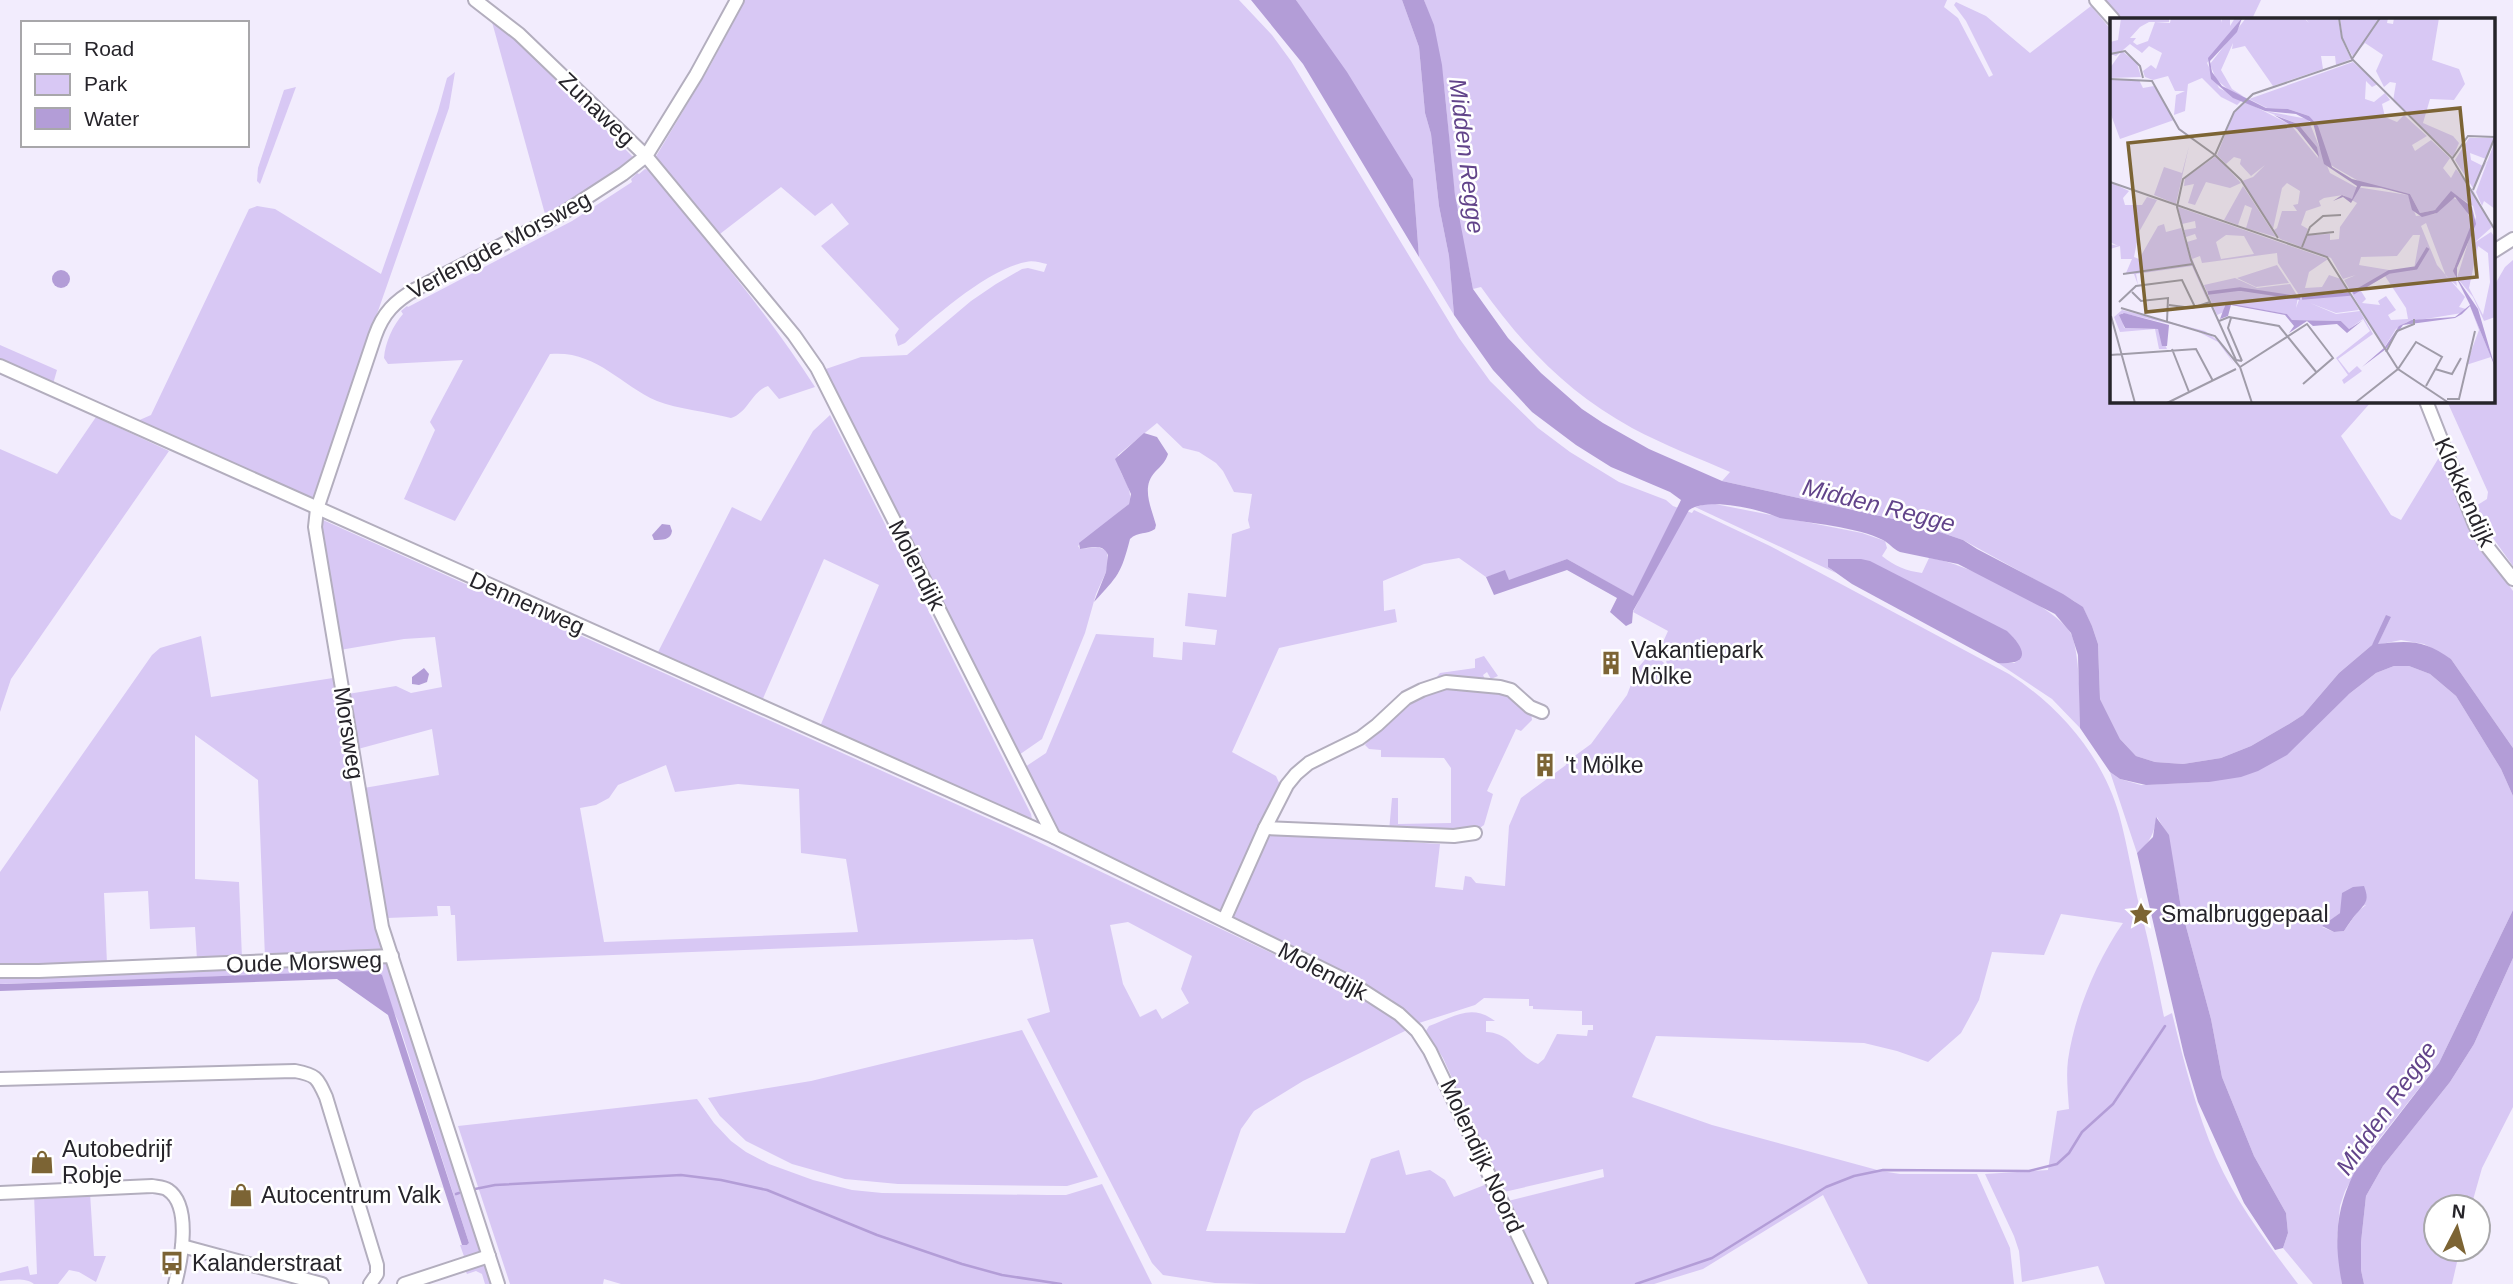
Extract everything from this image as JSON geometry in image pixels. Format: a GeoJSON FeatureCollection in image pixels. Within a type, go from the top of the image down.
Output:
{"type":"FeatureCollection","features":[{"type":"Feature","properties":{"kind":"street","name":"Zunaweg"},"geometry":{"type":"LineString","coordinates":[[475,0],[519,34],[646,156],[696,75],[737,0]]}},
{"type":"Feature","properties":{"kind":"street"},"geometry":{"type":"LineString","coordinates":[[2096,0],[2112,18]]}},
{"type":"Feature","properties":{"kind":"street","name":"Verlengde Morsweg"},"geometry":{"type":"LineString","coordinates":[[317,509],[375,336],[383,317],[391,307],[416,289],[584,201],[646,156]]}},
{"type":"Feature","properties":{"kind":"street","name":"Molendijk"},"geometry":{"type":"LineString","coordinates":[[646,156],[794,335],[817,368],[1054,836],[1352,983],[1399,1014],[1417,1031]]}},
{"type":"Feature","properties":{"kind":"street"},"geometry":{"type":"LineString","coordinates":[[2496,250],[2513,239]]}},
{"type":"Feature","properties":{"kind":"street","name":"Dennenweg"},"geometry":{"type":"LineString","coordinates":[[0,366],[1054,836]]}},
{"type":"Feature","properties":{"kind":"street","name":"Klokkendijk"},"geometry":{"type":"LineString","coordinates":[[2426,402],[2475,525],[2486,545],[2513,579]]}},
{"type":"Feature","properties":{"kind":"street","name":"Morsweg"},"geometry":{"type":"LineString","coordinates":[[317,509],[315,527],[362,812],[382,927],[391,956]]}},
{"type":"Feature","properties":{"kind":"street"},"geometry":{"type":"LineString","coordinates":[[1224,920],[1265,828],[1287,785],[1296,774],[1309,763],[1360,738],[1406,698],[1446,682],[1507,688],[1530,707],[1542,712]]}},
{"type":"Feature","properties":{"kind":"street"},"geometry":{"type":"LineString","coordinates":[[1265,828],[1454,836],[1475,833]]}},
{"type":"Feature","properties":{"kind":"street","name":"Oude Morsweg"},"geometry":{"type":"LineString","coordinates":[[0,971],[391,956],[499,1284]]}},
{"type":"Feature","properties":{"kind":"street","name":"Molendijk Noord"},"geometry":{"type":"LineString","coordinates":[[1417,1031],[1442,1071],[1541,1284]]}},
{"type":"Feature","properties":{"kind":"street"},"geometry":{"type":"LineString","coordinates":[[0,1079],[295,1071],[312,1074],[319,1080],[326,1097],[377,1265],[376,1283]]}},
{"type":"Feature","properties":{"kind":"street"},"geometry":{"type":"LineString","coordinates":[[0,1193],[152,1186],[167,1189],[175,1197],[181,1210],[182,1247],[175,1284]]}},
{"type":"Feature","properties":{"kind":"street"},"geometry":{"type":"LineString","coordinates":[[182,1247],[322,1284]]}},
{"type":"Feature","properties":{"kind":"street"},"geometry":{"type":"LineString","coordinates":[[404,1284],[489,1256]]}},
{"type":"Feature","properties":{"kind":"green space"},"geometry":{"type":"Polygon","coordinates":[[[745,0],[1239,0],[1272,35],[1291,61],[1459,338],[1490,381],[1538,428],[1570,452],[1619,482],[1666,500],[1673,506],[1692,513],[1694,510],[1770,546],[2009,674],[2045,701],[2076,734],[2102,772],[2119,814],[2164,1017],[2172,1013],[2191,1086],[2209,1140],[2243,1207],[2298,1284],[2105,1284],[2098,1266],[2022,1282],[2019,1251],[2014,1236],[1985,1174],[2048,1170],[2057,1111],[2069,1109],[2067,1066],[2081,1006],[2096,971],[2123,923],[2061,914],[2044,955],[1992,952],[1979,1000],[1961,1033],[1928,1062],[1864,1043],[1656,1036],[1632,1097],[1712,1125],[1881,1171],[1900,1174],[1977,1174],[2010,1248],[2014,1284],[1868,1284],[1823,1195],[1703,1269],[1654,1284],[1546,1284],[1508,1201],[1604,1177],[1603,1169],[1504,1192],[1443,1058],[1426,1031],[1429,1026],[1462,1013],[1478,1013],[1495,1021],[1486,1021],[1486,1032],[1502,1036],[1538,1064],[1544,1059],[1557,1034],[1587,1036],[1588,1030],[1593,1030],[1593,1025],[1582,1025],[1582,1011],[1533,1009],[1533,1006],[1529,1006],[1529,999],[1484,998],[1475,1005],[1419,1023],[1392,1000],[1369,986],[1234,920],[1233,910],[1267,835],[1289,830],[1440,844],[1435,887],[1463,890],[1465,876],[1471,877],[1476,883],[1505,886],[1509,826],[1521,798],[1566,765],[1565,758],[1576,755],[1591,744],[1627,695],[1637,669],[1649,655],[1658,657],[1667,666],[1666,659],[1659,651],[1668,631],[1633,612],[1639,600],[1567,559],[1509,581],[1505,571],[1486,577],[1459,558],[1424,564],[1383,581],[1384,611],[1395,609],[1397,622],[1279,648],[1232,752],[1276,776],[1281,787],[1225,910],[1215,910],[1065,839],[1056,830],[1022,769],[1046,753],[1096,634],[1154,638],[1153,657],[1182,660],[1183,642],[1215,645],[1217,630],[1185,626],[1188,593],[1226,597],[1232,534],[1250,528],[1248,520],[1252,494],[1234,492],[1216,463],[1199,452],[1183,448],[1157,423],[1118,455],[1119,468],[1129,491],[1129,504],[1078,546],[1080,549],[1098,547],[1107,551],[1106,572],[1096,594],[1085,633],[1042,739],[1016,757],[820,371],[861,357],[907,355],[971,301],[996,284],[1022,269],[1044,272],[1047,264],[1029,261],[995,274],[962,295],[898,346],[895,335],[899,329],[821,246],[849,224],[832,203],[815,216],[781,187],[716,237],[655,158],[710,66],[745,0]]]}},
{"type":"Feature","properties":{"kind":"green space"},"geometry":{"type":"Polygon","coordinates":[[[1296,0],[1402,0],[1419,47],[1425,113],[1431,134],[1439,206],[1449,256],[1454,315],[1419,257],[1413,179],[1296,0]]]}},
{"type":"Feature","properties":{"kind":"green space"},"geometry":{"type":"Polygon","coordinates":[[[1424,0],[1947,0],[1944,7],[1958,18],[1989,77],[1993,75],[1966,21],[1954,5],[1956,2],[1986,16],[2030,53],[2091,6],[2110,29],[2110,402],[2371,402],[2341,436],[2391,515],[2401,520],[2441,454],[2472,534],[2513,591],[2513,748],[2451,659],[2424,644],[2401,640],[2377,645],[2391,617],[2372,645],[2339,673],[2303,715],[2251,746],[2221,758],[2183,764],[2155,762],[2136,756],[2120,739],[2100,699],[2098,644],[2083,608],[2074,601],[1963,540],[1916,524],[1722,481],[1730,472],[1632,428],[1587,400],[1530,348],[1481,287],[1473,289],[1455,195],[1442,72],[1432,23],[1424,0]]]}},
{"type":"Feature","properties":{"kind":"green space"},"geometry":{"type":"Polygon","coordinates":[[[2101,0],[2261,0],[2252,18],[2117,18],[2101,0]]]}},
{"type":"Feature","properties":{"kind":"green space"},"geometry":{"type":"Polygon","coordinates":[[[492,22],[521,45],[635,159],[586,192],[545,214],[492,22]]]}},
{"type":"Feature","properties":{"kind":"green space"},"geometry":{"type":"Polygon","coordinates":[[[455,72],[449,108],[313,497],[308,501],[135,422],[151,415],[249,209],[257,206],[275,209],[381,274],[447,78],[455,72]]]}},
{"type":"Feature","properties":{"kind":"green space"},"geometry":{"type":"Polygon","coordinates":[[[296,87],[260,184],[257,181],[258,168],[284,90],[296,87]]]}},
{"type":"Feature","properties":{"kind":"green space"},"geometry":{"type":"Polygon","coordinates":[[[649,170],[735,277],[815,387],[779,399],[768,386],[757,393],[742,412],[731,418],[657,401],[581,357],[550,354],[455,521],[404,499],[435,430],[430,422],[463,360],[388,364],[384,358],[386,346],[403,314],[401,311],[572,221],[632,182],[631,179],[637,173],[649,170]]]}},
{"type":"Feature","properties":{"kind":"green space"},"geometry":{"type":"Polygon","coordinates":[[[2513,260],[2513,566],[2488,531],[2476,506],[2487,499],[2488,492],[2447,402],[2496,402],[2496,283],[2505,267],[2513,260]]]}},
{"type":"Feature","properties":{"kind":"green space"},"geometry":{"type":"Polygon","coordinates":[[[0,345],[57,370],[53,384],[0,359],[0,345]]]}},
{"type":"Feature","properties":{"kind":"green space"},"geometry":{"type":"Polygon","coordinates":[[[830,415],[1031,814],[1033,824],[819,729],[879,585],[824,559],[761,703],[656,656],[732,507],[761,521],[813,431],[830,415]]]}},
{"type":"Feature","properties":{"kind":"green space"},"geometry":{"type":"Polygon","coordinates":[[[96,417],[169,451],[11,679],[0,712],[0,449],[57,474],[96,417]]]}},
{"type":"Feature","properties":{"kind":"green space"},"geometry":{"type":"Polygon","coordinates":[[[1710,503],[1862,533],[1885,541],[1887,548],[1882,556],[1901,568],[1922,573],[1929,558],[1943,561],[1983,575],[2026,598],[2061,621],[2070,632],[2076,651],[2079,678],[2080,728],[2052,699],[1998,663],[2016,663],[1828,567],[1836,573],[1695,507],[1710,503]]]}},
{"type":"Feature","properties":{"kind":"green space"},"geometry":{"type":"Polygon","coordinates":[[[323,520],[1007,827],[1307,970],[1378,1007],[1409,1029],[1303,1081],[1254,1111],[1241,1129],[1206,1231],[1345,1233],[1371,1159],[1399,1150],[1406,1175],[1430,1170],[1445,1180],[1454,1197],[1487,1184],[1533,1284],[1215,1283],[1163,1275],[1152,1263],[1027,1019],[1050,1012],[1033,939],[457,961],[455,915],[451,915],[450,906],[437,906],[438,916],[387,918],[364,788],[439,775],[432,729],[358,749],[348,694],[396,686],[411,693],[442,687],[435,637],[404,639],[340,650],[320,527],[323,520]],[[666,765],[618,785],[609,798],[596,805],[580,808],[604,942],[858,932],[846,859],[801,853],[799,789],[738,784],[675,792],[666,765]],[[1128,922],[1110,925],[1123,984],[1140,1017],[1156,1009],[1162,1019],[1189,1003],[1181,989],[1192,956],[1128,922]]]}},
{"type":"Feature","properties":{"kind":"green space"},"geometry":{"type":"Polygon","coordinates":[[[201,636],[211,697],[333,678],[381,949],[376,953],[265,958],[258,780],[195,735],[195,879],[239,882],[242,959],[197,960],[195,927],[150,929],[148,891],[104,893],[107,964],[0,968],[0,872],[152,655],[160,648],[201,636]]]}},
{"type":"Feature","properties":{"kind":"green space"},"geometry":{"type":"Polygon","coordinates":[[[1484,656],[1498,676],[1491,679],[1487,672],[1483,675],[1486,681],[1432,683],[1440,673],[1475,668],[1475,659],[1484,656]]]}},
{"type":"Feature","properties":{"kind":"green space"},"geometry":{"type":"Polygon","coordinates":[[[2394,666],[2409,666],[2430,674],[2456,696],[2501,769],[2513,796],[2513,910],[2439,1063],[2365,1157],[2345,1191],[2340,1206],[2337,1237],[2342,1284],[2313,1284],[2283,1248],[2288,1233],[2286,1213],[2254,1156],[2222,1077],[2211,1019],[2181,908],[2168,835],[2157,817],[2151,837],[2137,853],[2110,772],[2120,779],[2141,785],[2209,782],[2349,694],[2376,673],[2394,666]],[[2366,905],[2340,913],[2322,927],[2334,932],[2344,931],[2358,911],[2366,905]]]}},
{"type":"Feature","properties":{"kind":"green space"},"geometry":{"type":"Polygon","coordinates":[[[1437,688],[1501,690],[1531,713],[1532,720],[1521,731],[1516,729],[1487,791],[1493,794],[1484,825],[1476,830],[1452,834],[1389,831],[1392,798],[1398,798],[1398,824],[1451,823],[1451,768],[1444,758],[1381,757],[1381,750],[1369,749],[1365,745],[1397,712],[1437,688]]]}},
{"type":"Feature","properties":{"kind":"green space"},"geometry":{"type":"Polygon","coordinates":[[[2513,958],[2513,1107],[2482,1168],[2475,1193],[2422,1193],[2422,1263],[2457,1263],[2452,1284],[2364,1284],[2361,1242],[2366,1196],[2383,1166],[2450,1082],[2474,1044],[2513,958]]]}},
{"type":"Feature","properties":{"kind":"green space"},"geometry":{"type":"Polygon","coordinates":[[[386,962],[391,966],[484,1252],[466,1262],[460,1245],[469,1243],[398,1021],[374,971],[0,984],[0,975],[386,962]]]}},
{"type":"Feature","properties":{"kind":"green space"},"geometry":{"type":"Polygon","coordinates":[[[1022,1030],[1098,1177],[1067,1186],[898,1184],[845,1179],[792,1164],[746,1141],[720,1116],[708,1098],[811,1081],[1022,1030]]]}},
{"type":"Feature","properties":{"kind":"green space"},"geometry":{"type":"Polygon","coordinates":[[[697,1099],[714,1123],[746,1152],[769,1164],[813,1180],[852,1190],[882,1193],[1066,1195],[1102,1184],[1152,1284],[621,1284],[604,1279],[603,1284],[510,1284],[458,1126],[697,1099]]]}},
{"type":"Feature","properties":{"kind":"green space"},"geometry":{"type":"Polygon","coordinates":[[[90,1193],[94,1256],[106,1256],[96,1282],[79,1272],[69,1270],[58,1284],[34,1284],[22,1280],[0,1281],[0,1273],[28,1266],[30,1275],[37,1274],[34,1194],[90,1193]]]}},
{"type":"Feature","properties":{"kind":"green space"},"geometry":{"type":"Polygon","coordinates":[[[487,1262],[494,1284],[485,1284],[482,1274],[476,1271],[467,1274],[464,1268],[487,1262]]]}},
{"type":"Feature","properties":{"kind":"water"},"geometry":{"type":"Polygon","coordinates":[[[1251,0],[1296,0],[1347,72],[1413,179],[1419,257],[1303,64],[1251,0]]]}},
{"type":"Feature","properties":{"kind":"water"},"geometry":{"type":"Polygon","coordinates":[[[1402,0],[1424,0],[1434,25],[1442,65],[1455,195],[1473,289],[1508,338],[1541,373],[1582,409],[1649,449],[1722,481],[1916,524],[1963,540],[2063,594],[2083,607],[2092,626],[2098,644],[2100,699],[2120,739],[2136,756],[2155,762],[2183,764],[2221,758],[2251,746],[2289,724],[2303,715],[2339,673],[2372,645],[2386,615],[2391,617],[2378,644],[2416,643],[2433,648],[2451,659],[2513,748],[2513,796],[2501,769],[2456,696],[2430,674],[2409,666],[2394,666],[2376,673],[2349,694],[2287,755],[2258,771],[2241,777],[2209,782],[2146,785],[2120,779],[2110,772],[2080,728],[2078,655],[2071,633],[2055,614],[1958,564],[1900,552],[1883,540],[1860,532],[1780,518],[1747,508],[1721,504],[1698,506],[1689,510],[1633,611],[1632,623],[1626,626],[1610,612],[1617,598],[1567,570],[1494,595],[1486,577],[1505,570],[1509,580],[1567,559],[1633,596],[1681,500],[1670,492],[1611,467],[1532,412],[1493,370],[1454,315],[1449,256],[1439,206],[1431,134],[1425,113],[1419,47],[1402,0]]]}},
{"type":"Feature","properties":{"kind":"water"},"geometry":{"type":"Polygon","coordinates":[[[57,270],[65,270],[70,279],[68,286],[57,288],[52,283],[52,275],[57,270]]]}},
{"type":"Feature","properties":{"kind":"water"},"geometry":{"type":"Polygon","coordinates":[[[1144,433],[1157,437],[1168,454],[1149,484],[1148,497],[1155,529],[1130,539],[1118,574],[1094,602],[1106,572],[1108,555],[1100,548],[1080,549],[1079,543],[1129,504],[1131,494],[1115,459],[1144,433]]]}},
{"type":"Feature","properties":{"kind":"water"},"geometry":{"type":"Polygon","coordinates":[[[662,524],[670,525],[670,536],[654,540],[652,535],[662,524]]]}},
{"type":"Feature","properties":{"kind":"water"},"geometry":{"type":"Polygon","coordinates":[[[1828,559],[1870,561],[2007,631],[2021,650],[2020,658],[2009,663],[1998,663],[1852,584],[1828,567],[1828,559]]]}},
{"type":"Feature","properties":{"kind":"water"},"geometry":{"type":"Polygon","coordinates":[[[424,668],[429,674],[427,682],[412,684],[412,677],[424,668]]]}},
{"type":"Feature","properties":{"kind":"water"},"geometry":{"type":"Polygon","coordinates":[[[2156,817],[2169,835],[2181,908],[2211,1019],[2222,1077],[2254,1156],[2286,1213],[2288,1233],[2283,1248],[2275,1250],[2244,1203],[2198,1102],[2184,1055],[2137,853],[2153,837],[2156,817]]]}},
{"type":"Feature","properties":{"kind":"water"},"geometry":{"type":"Polygon","coordinates":[[[2364,886],[2367,897],[2365,903],[2344,931],[2334,932],[2322,926],[2340,913],[2342,893],[2353,887],[2364,886]]]}},
{"type":"Feature","properties":{"kind":"water"},"geometry":{"type":"Polygon","coordinates":[[[2513,910],[2513,958],[2474,1044],[2450,1082],[2383,1166],[2366,1196],[2361,1242],[2364,1284],[2342,1284],[2338,1227],[2343,1201],[2354,1173],[2439,1063],[2513,910]]]}},
{"type":"Feature","properties":{"kind":"water"},"geometry":{"type":"Polygon","coordinates":[[[374,971],[382,975],[469,1243],[467,1245],[462,1245],[388,1015],[337,979],[0,991],[0,984],[374,971]]]}},
{"type":"Feature","properties":{"kind":"waterway"},"geometry":{"type":"LineString","coordinates":[[1636,1284],[1712,1258],[1826,1187],[1854,1176],[1883,1170],[2029,1171],[2057,1164],[2069,1153],[2082,1132],[2113,1104],[2165,1026]]}},
{"type":"Feature","properties":{"kind":"waterway"},"geometry":{"type":"LineString","coordinates":[[475,1189],[495,1185],[681,1175],[721,1180],[767,1190],[877,1235],[962,1264],[1002,1275],[1061,1284]]}},
{"type":"Feature","properties":{"kind":"place","name":"Vakantiepark Mölke"},"geometry":{"type":"Point","coordinates":[1611,663]}},
{"type":"Feature","properties":{"kind":"place","name":"'t Mölke"},"geometry":{"type":"Point","coordinates":[1545,765]}},
{"type":"Feature","properties":{"kind":"place","name":"Smalbruggepaal"},"geometry":{"type":"Point","coordinates":[2141,914]}},
{"type":"Feature","properties":{"kind":"place","name":"Autobedrijf Robje"},"geometry":{"type":"Point","coordinates":[42,1162]}},
{"type":"Feature","properties":{"kind":"place","name":"Autocentrum Valk"},"geometry":{"type":"Point","coordinates":[241,1195]}},
{"type":"Feature","properties":{"kind":"place","name":"Kalanderstraat"},"geometry":{"type":"Point","coordinates":[172,1263]}},
{"type":"Feature","properties":{"kind":"water label","name":"Midden Regge"},"geometry":{"type":"Point","coordinates":[1467,156]}},
{"type":"Feature","properties":{"kind":"water label","name":"Midden Regge"},"geometry":{"type":"Point","coordinates":[1879,505]}},
{"type":"Feature","properties":{"kind":"water label","name":"Midden Regge"},"geometry":{"type":"Point","coordinates":[2386,1108]}}]}
